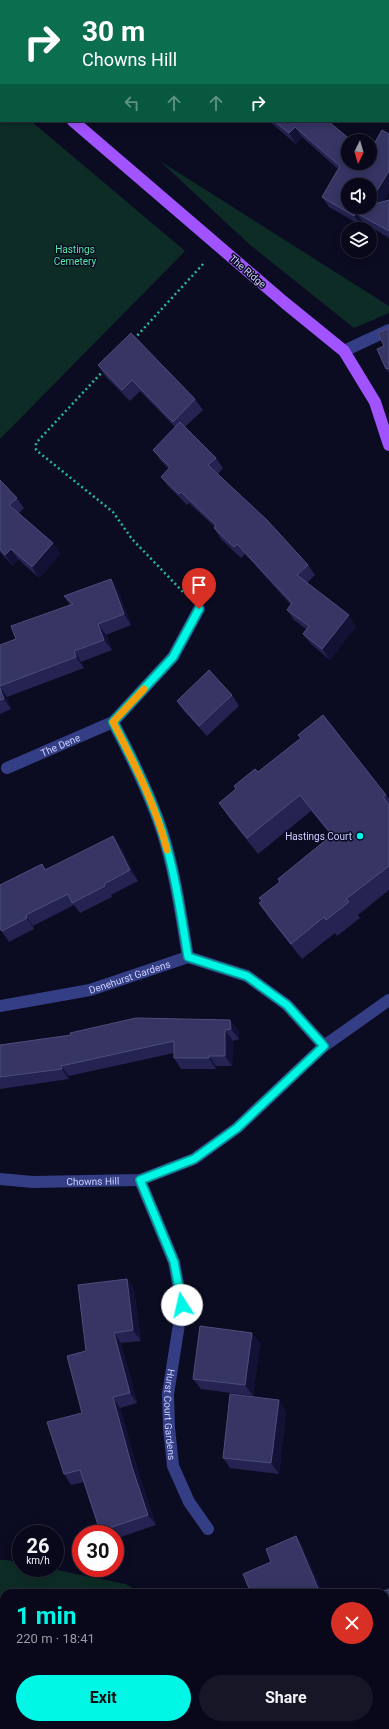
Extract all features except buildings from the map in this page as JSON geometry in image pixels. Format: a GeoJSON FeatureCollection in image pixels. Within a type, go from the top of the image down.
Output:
{"type":"FeatureCollection","features":[{"type":"Feature","properties":{"kind":"main road","name":"The Ridge"},"geometry":{"type":"LineString","coordinates":[[74,122],[220,247],[344,350],[375,402],[389,445]]}},
{"type":"Feature","properties":{"kind":"street"},"geometry":{"type":"LineString","coordinates":[[344,350],[389,330]]}},
{"type":"Feature","properties":{"kind":"street","name":"The Dene"},"geometry":{"type":"LineString","coordinates":[[7,768],[113,722],[173,657],[199,609]]}},
{"type":"Feature","properties":{"kind":"street"},"geometry":{"type":"LineString","coordinates":[[113,722],[131,757],[162,831],[180,903],[188,957],[247,976],[287,1005],[324,1046]]}},
{"type":"Feature","properties":{"kind":"street","name":"Denehurst Gardens"},"geometry":{"type":"LineString","coordinates":[[0,1006],[90,990],[188,957]]}},
{"type":"Feature","properties":{"kind":"street","name":"Chowns Hill"},"geometry":{"type":"LineString","coordinates":[[0,1179],[33,1182],[140,1180],[194,1159],[237,1128],[324,1046],[389,1000]]}},
{"type":"Feature","properties":{"kind":"street","name":"Hurst Court Gardens"},"geometry":{"type":"LineString","coordinates":[[140,1180],[174,1262],[182,1305],[168,1394],[168,1428],[174,1466],[189,1502],[208,1529]]}},
{"type":"Feature","properties":{"kind":"path"},"geometry":{"type":"LineString","coordinates":[[133,340],[220,247]]}},
{"type":"Feature","properties":{"kind":"path"},"geometry":{"type":"LineString","coordinates":[[106,368],[36,443],[36,450],[113,512],[132,539],[199,609]]}},
{"type":"Feature","properties":{"kind":"green space","name":"Hastings Cemetery"},"geometry":{"type":"Polygon","coordinates":[[[0,122],[32,122],[185,251],[0,439],[0,122]]]}},
{"type":"Feature","properties":{"kind":"green space"},"geometry":{"type":"Polygon","coordinates":[[[160,161],[389,306],[389,313],[354,328],[249,244],[160,161]]]}},
{"type":"Feature","properties":{"kind":"green space"},"geometry":{"type":"Polygon","coordinates":[[[0,1560],[12,1561],[12,1577],[64,1577],[64,1571],[72,1573],[72,1577],[91,1577],[125,1584],[135,1589],[0,1589],[0,1560]]]}},
{"type":"Feature","properties":{"kind":"slow traffic"},"geometry":{"type":"LineString","coordinates":[[144,689],[113,722],[131,757],[162,831],[167,850]]}},
{"type":"Feature","properties":{"kind":"place","name":"Hastings Court"},"geometry":{"type":"Point","coordinates":[360,836]}},
{"type":"Feature","properties":{"kind":"route"},"geometry":{"type":"LineString","coordinates":[[182,1305],[174,1262],[140,1180],[194,1159],[237,1128],[324,1046],[287,1005],[247,976],[188,957],[180,903],[162,831],[131,757],[113,722],[173,657],[199,609]]}}]}
